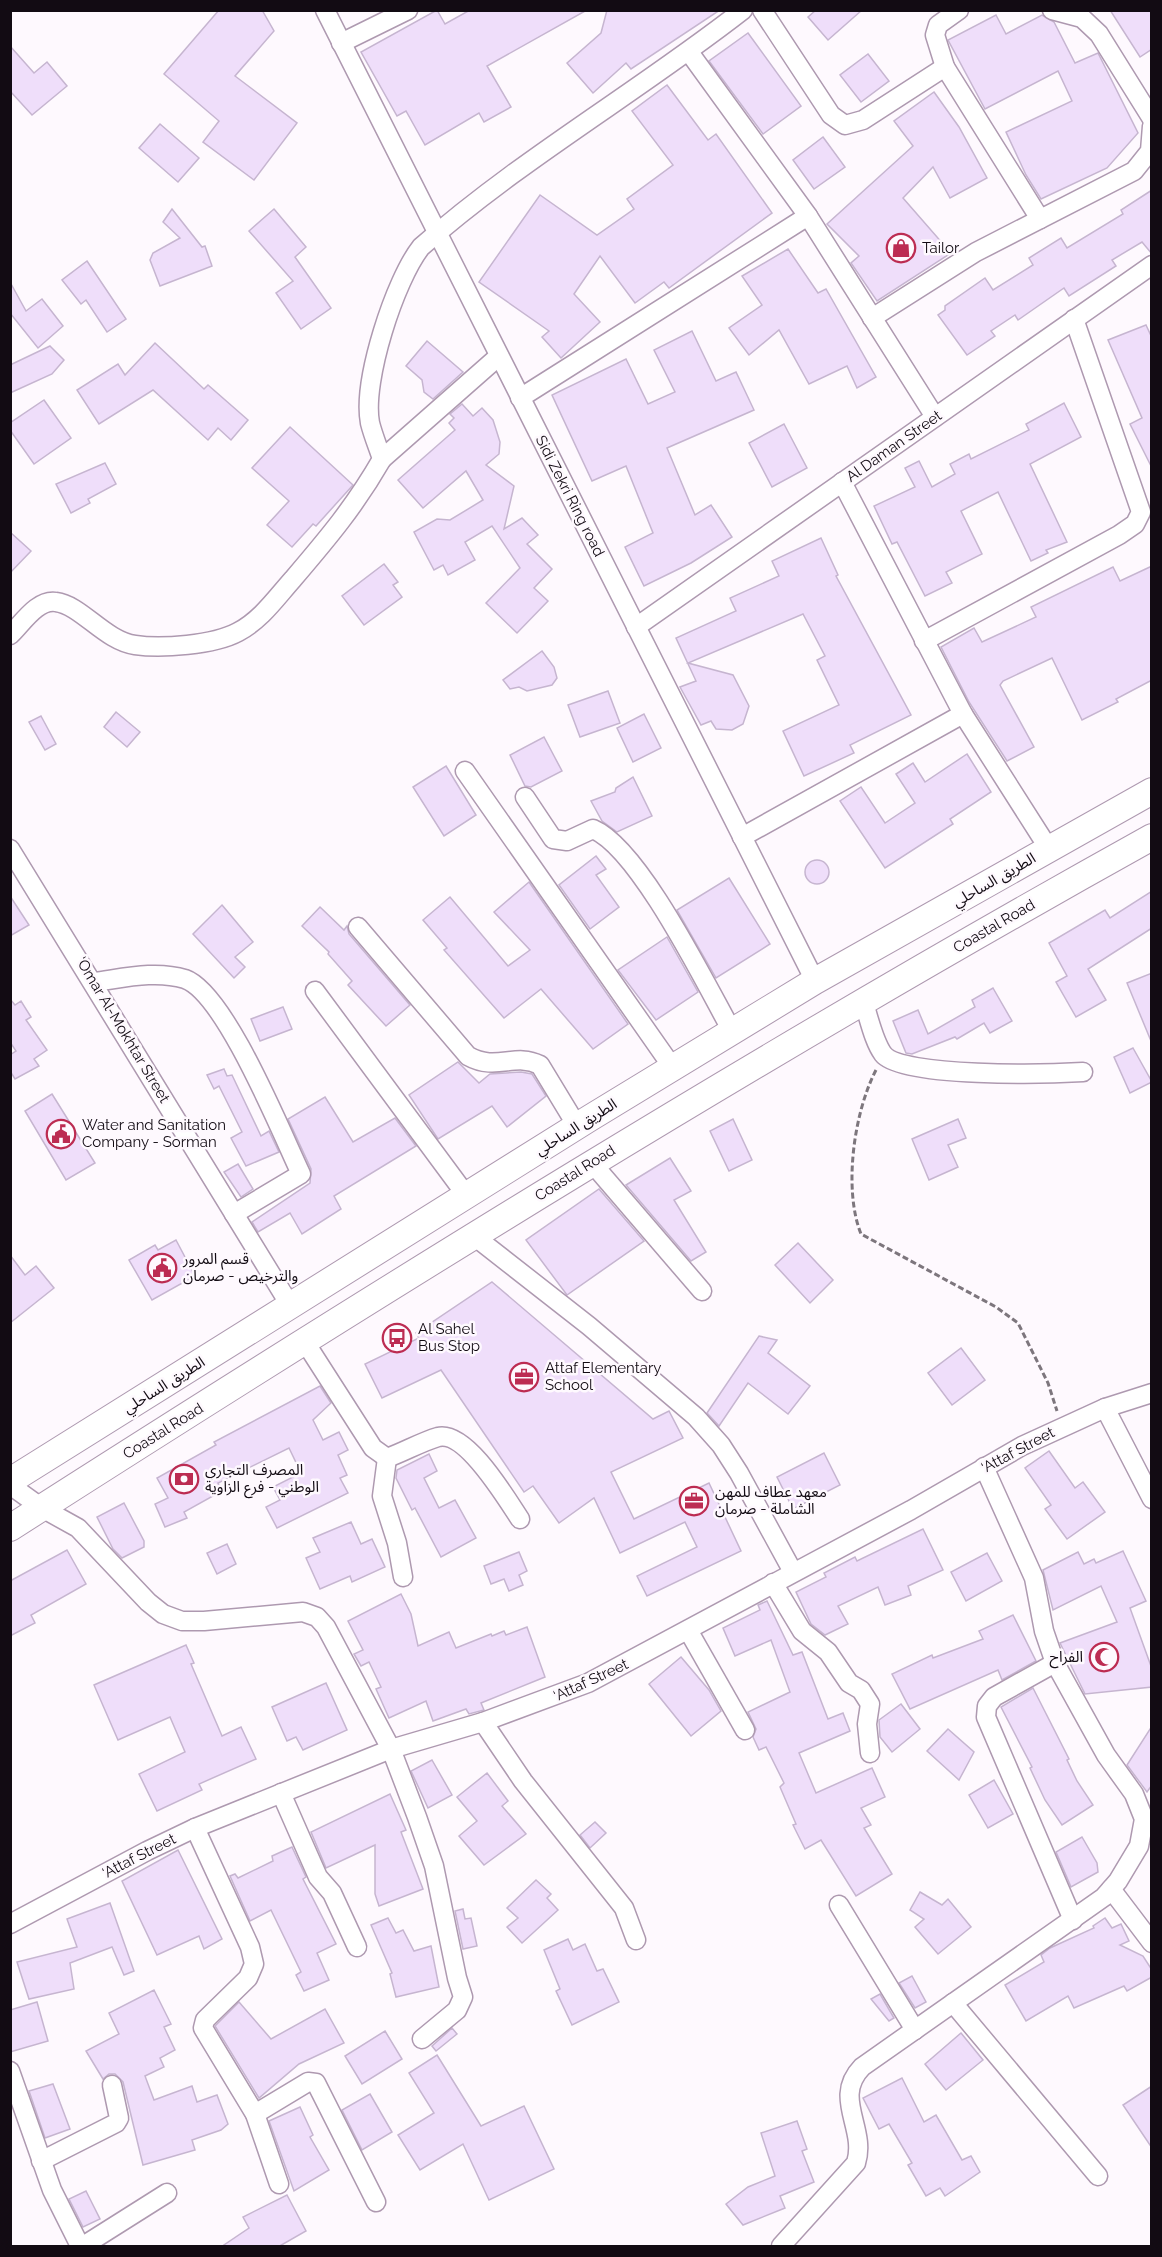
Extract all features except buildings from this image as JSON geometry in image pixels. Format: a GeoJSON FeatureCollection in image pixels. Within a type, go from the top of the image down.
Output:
{"type":"FeatureCollection","features":[{"type":"Feature","properties":{"kind":"highway","name":"الطريق الساحلي"},"geometry":{"type":"LineString","coordinates":[[10,1483],[577,1126],[815,981],[1152,791]]}},
{"type":"Feature","properties":{"kind":"highway","name":"Coastal Road"},"geometry":{"type":"LineString","coordinates":[[10,1528],[681,1108],[1152,837]]}},
{"type":"Feature","properties":{"kind":"street","name":"Sidi Zekri Ring road"},"geometry":{"type":"LineString","coordinates":[[325,10],[815,981]]}},
{"type":"Feature","properties":{"kind":"street"},"geometry":{"type":"LineString","coordinates":[[341,43],[408,10]]}},
{"type":"Feature","properties":{"kind":"street"},"geometry":{"type":"LineString","coordinates":[[382,459],[370,423],[371,372],[410,261],[437,233],[532,158],[689,52],[743,10]]}},
{"type":"Feature","properties":{"kind":"street"},"geometry":{"type":"LineString","coordinates":[[762,10],[831,115],[845,125],[863,120],[945,67]]}},
{"type":"Feature","properties":{"kind":"street"},"geometry":{"type":"LineString","coordinates":[[959,10],[938,25],[935,35],[945,67],[1040,219]]}},
{"type":"Feature","properties":{"kind":"street"},"geometry":{"type":"LineString","coordinates":[[1052,10],[1082,18],[1099,34],[1152,119]]}},
{"type":"Feature","properties":{"kind":"street"},"geometry":{"type":"LineString","coordinates":[[689,52],[808,216],[935,417]]}},
{"type":"Feature","properties":{"kind":"street"},"geometry":{"type":"LineString","coordinates":[[872,318],[976,252],[1134,171],[1150,151],[1152,126]]}},
{"type":"Feature","properties":{"kind":"street"},"geometry":{"type":"LineString","coordinates":[[520,398],[808,216]]}},
{"type":"Feature","properties":{"kind":"street","name":"Al Daman Street"},"geometry":{"type":"LineString","coordinates":[[636,627],[1152,265]]}},
{"type":"Feature","properties":{"kind":"street"},"geometry":{"type":"LineString","coordinates":[[924,641],[1119,535],[1135,524],[1141,512],[1074,319]]}},
{"type":"Feature","properties":{"kind":"street"},"geometry":{"type":"LineString","coordinates":[[10,635],[39,606],[57,602],[118,640],[134,645],[200,642],[236,633],[266,610],[351,510],[382,459],[499,356]]}},
{"type":"Feature","properties":{"kind":"street"},"geometry":{"type":"LineString","coordinates":[[842,482],[963,714],[1049,849]]}},
{"type":"Feature","properties":{"kind":"street"},"geometry":{"type":"LineString","coordinates":[[742,837],[963,714]]}},
{"type":"Feature","properties":{"kind":"street"},"geometry":{"type":"LineString","coordinates":[[465,771],[673,1068]]}},
{"type":"Feature","properties":{"kind":"street"},"geometry":{"type":"LineString","coordinates":[[525,797],[554,839],[567,841],[593,829],[604,834],[615,844],[668,916],[733,1033]]}},
{"type":"Feature","properties":{"kind":"street","name":"‘Omar Al-Mokhtar Street"},"geometry":{"type":"LineString","coordinates":[[10,849],[94,982],[290,1305]]}},
{"type":"Feature","properties":{"kind":"street"},"geometry":{"type":"LineString","coordinates":[[358,927],[468,1056],[488,1065],[522,1060],[540,1065],[577,1126]]}},
{"type":"Feature","properties":{"kind":"street"},"geometry":{"type":"LineString","coordinates":[[94,982],[152,974],[186,980],[203,991],[227,1021],[301,1174],[234,1214]]}},
{"type":"Feature","properties":{"kind":"street"},"geometry":{"type":"LineString","coordinates":[[315,991],[466,1196]]}},
{"type":"Feature","properties":{"kind":"street"},"geometry":{"type":"LineString","coordinates":[[863,1002],[883,1055],[901,1065],[932,1070],[1051,1074],[1083,1072]]}},
{"type":"Feature","properties":{"kind":"street"},"geometry":{"type":"LineString","coordinates":[[592,1163],[702,1291]]}},
{"type":"Feature","properties":{"kind":"street"},"geometry":{"type":"LineString","coordinates":[[474,1236],[589,1326],[696,1417],[721,1445],[739,1473],[793,1572]]}},
{"type":"Feature","properties":{"kind":"street"},"geometry":{"type":"LineString","coordinates":[[305,1342],[373,1448],[387,1458]]}},
{"type":"Feature","properties":{"kind":"street","name":"‘Attaf Street"},"geometry":{"type":"LineString","coordinates":[[10,1924],[147,1851],[281,1792],[391,1749],[483,1722],[588,1683],[911,1510],[984,1467],[1062,1426],[1104,1408],[1152,1393]]}},
{"type":"Feature","properties":{"kind":"street"},"geometry":{"type":"LineString","coordinates":[[1104,1408],[1152,1499]]}},
{"type":"Feature","properties":{"kind":"street"},"geometry":{"type":"LineString","coordinates":[[387,1458],[440,1436],[454,1438],[480,1462],[520,1519]]}},
{"type":"Feature","properties":{"kind":"street"},"geometry":{"type":"LineString","coordinates":[[387,1458],[382,1496],[397,1543],[403,1577]]}},
{"type":"Feature","properties":{"kind":"street"},"geometry":{"type":"LineString","coordinates":[[781,2247],[856,2163],[858,2145],[848,2092],[852,2077],[953,2003],[1073,1920],[1112,1889],[1139,1846],[1144,1819],[1134,1794],[1102,1748],[1056,1664],[1044,1630],[1034,1578],[984,1467]]}},
{"type":"Feature","properties":{"kind":"street"},"geometry":{"type":"LineString","coordinates":[[10,1483],[42,1508],[78,1528],[147,1602],[163,1614],[193,1621],[303,1612],[317,1617],[326,1627],[391,1749],[434,1866],[457,1978],[464,1997],[457,2010],[423,2039]]}},
{"type":"Feature","properties":{"kind":"street"},"geometry":{"type":"LineString","coordinates":[[773,1583],[802,1630],[828,1652],[849,1683],[861,1690],[870,1704],[867,1724],[870,1753]]}},
{"type":"Feature","properties":{"kind":"street"},"geometry":{"type":"LineString","coordinates":[[688,1630],[745,1730]]}},
{"type":"Feature","properties":{"kind":"street"},"geometry":{"type":"LineString","coordinates":[[1056,1664],[994,1697],[987,1706],[986,1717],[1073,1920]]}},
{"type":"Feature","properties":{"kind":"street"},"geometry":{"type":"LineString","coordinates":[[483,1722],[523,1781],[624,1908],[636,1940]]}},
{"type":"Feature","properties":{"kind":"street"},"geometry":{"type":"LineString","coordinates":[[281,1792],[318,1877],[332,1893],[357,1947]]}},
{"type":"Feature","properties":{"kind":"street"},"geometry":{"type":"LineString","coordinates":[[195,1828],[249,1947],[254,1964],[248,1978],[205,2020],[203,2028],[255,2114],[279,2184]]}},
{"type":"Feature","properties":{"kind":"street"},"geometry":{"type":"LineString","coordinates":[[1112,1889],[1152,1942]]}},
{"type":"Feature","properties":{"kind":"street"},"geometry":{"type":"LineString","coordinates":[[838,1905],[915,2030]]}},
{"type":"Feature","properties":{"kind":"street"},"geometry":{"type":"LineString","coordinates":[[953,2003],[1098,2176]]}},
{"type":"Feature","properties":{"kind":"street"},"geometry":{"type":"LineString","coordinates":[[10,2071],[41,2161],[82,2247],[167,2193]]}},
{"type":"Feature","properties":{"kind":"street"},"geometry":{"type":"LineString","coordinates":[[255,2114],[308,2082],[316,2083],[376,2202]]}},
{"type":"Feature","properties":{"kind":"street"},"geometry":{"type":"LineString","coordinates":[[41,2161],[116,2123],[119,2118],[112,2085]]}},
{"type":"Feature","properties":{"kind":"path"},"geometry":{"type":"LineString","coordinates":[[883,1055],[865,1090],[856,1145],[851,1186],[855,1219],[861,1234],[996,1307],[1018,1323],[1048,1383],[1062,1426]]}},
{"type":"Feature","properties":{"kind":"place","name":"Tailor"},"geometry":{"type":"Point","coordinates":[901,248]}},
{"type":"Feature","properties":{"kind":"place","name":"Water and Sanitation Company - Sorman"},"geometry":{"type":"Point","coordinates":[61,1134]}},
{"type":"Feature","properties":{"kind":"place","name":"قسم المرور والترخيص - صرمان"},"geometry":{"type":"Point","coordinates":[162,1268]}},
{"type":"Feature","properties":{"kind":"place","name":"Al Sahel Bus Stop"},"geometry":{"type":"Point","coordinates":[397,1338]}},
{"type":"Feature","properties":{"kind":"place","name":"Attaf Elementary School"},"geometry":{"type":"Point","coordinates":[524,1377]}},
{"type":"Feature","properties":{"kind":"place","name":"المصرف التجاري الوطني - فرع الزاوية"},"geometry":{"type":"Point","coordinates":[184,1479]}},
{"type":"Feature","properties":{"kind":"place","name":"معهد عطاف للمهن الشاملة - صرمان"},"geometry":{"type":"Point","coordinates":[694,1501]}},
{"type":"Feature","properties":{"kind":"place","name":"الفراح"},"geometry":{"type":"Point","coordinates":[1104,1657]}}]}
